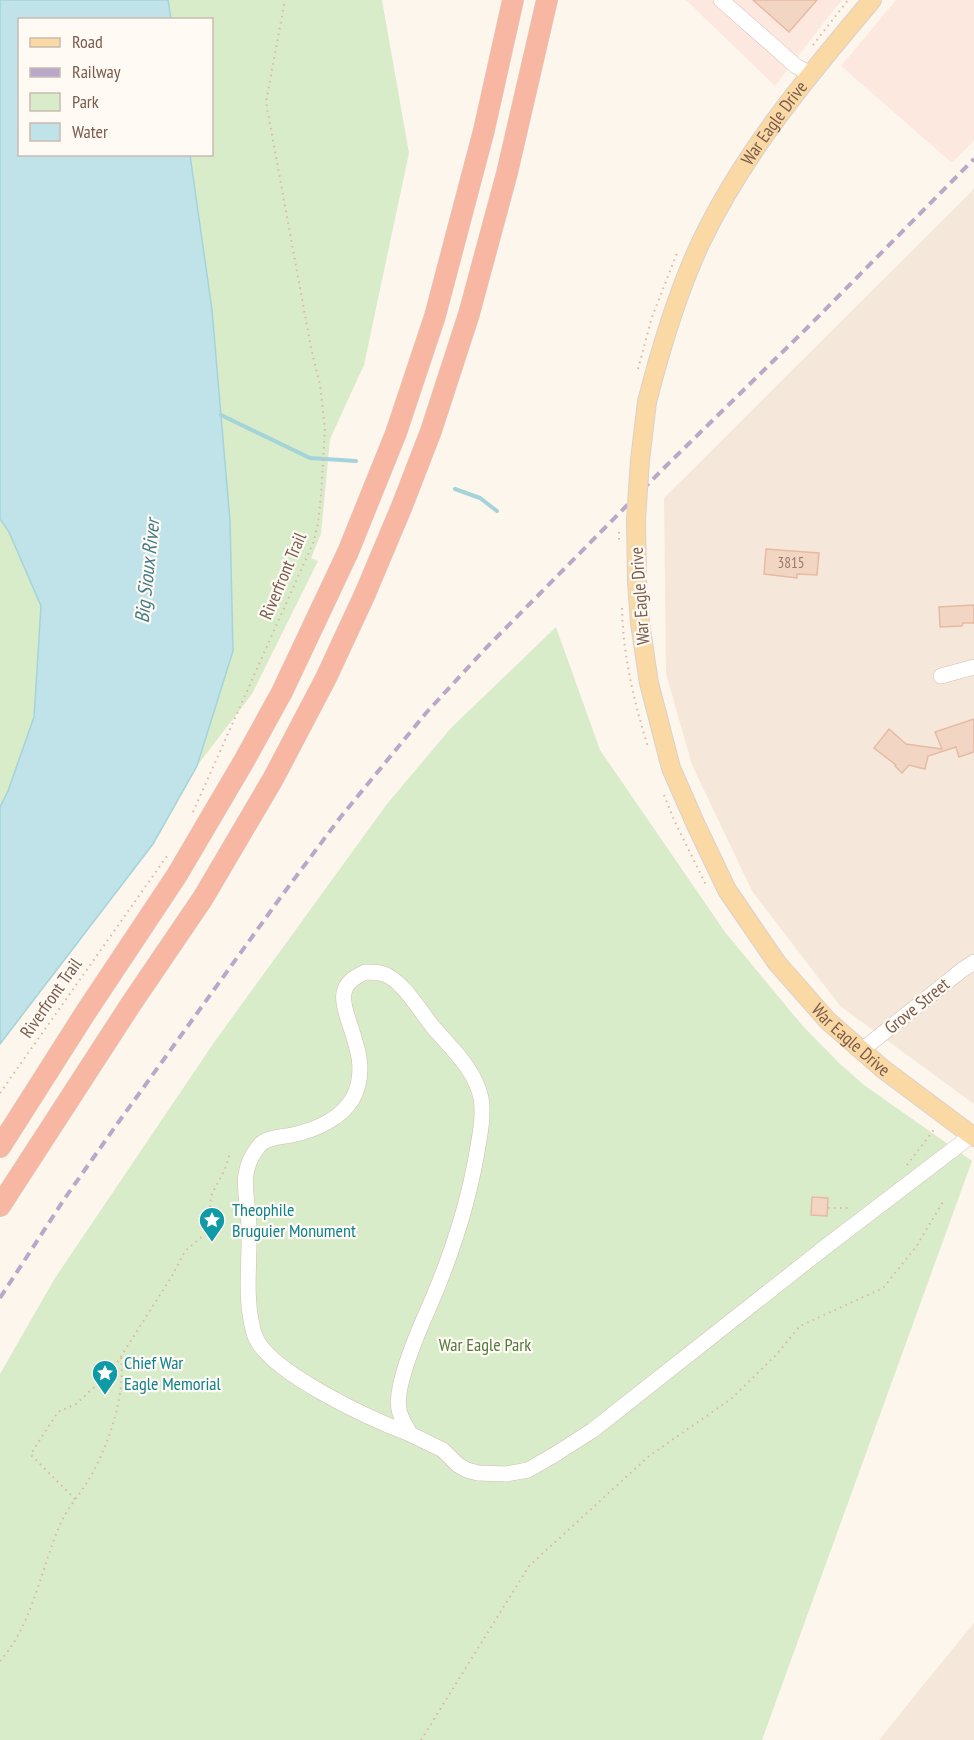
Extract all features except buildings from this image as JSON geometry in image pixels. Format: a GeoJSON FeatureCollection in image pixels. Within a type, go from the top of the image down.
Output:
{"type":"FeatureCollection","features":[{"type":"Feature","properties":{"kind":"highway"},"geometry":{"type":"LineString","coordinates":[[0,1147],[177,875],[244,761],[282,692],[348,552],[396,432],[435,316],[484,130],[513,0]]}},
{"type":"Feature","properties":{"kind":"highway"},"geometry":{"type":"LineString","coordinates":[[0,1206],[208,888],[273,779],[326,678],[365,594],[431,432],[469,314],[507,172],[547,0]]}},
{"type":"Feature","properties":{"kind":"highway"},"geometry":{"type":"LineString","coordinates":[[540,29],[552,0]]}},
{"type":"Feature","properties":{"kind":"main road","name":"War Eagle Drive"},"geometry":{"type":"LineString","coordinates":[[872,0],[810,74],[758,144],[705,234],[672,314],[647,402],[640,460],[636,520],[640,623],[649,683],[671,768],[727,890],[777,963],[828,1021],[883,1069],[973,1136]]}},
{"type":"Feature","properties":{"kind":"street"},"geometry":{"type":"LineString","coordinates":[[721,0],[796,66],[810,74]]}},
{"type":"Feature","properties":{"kind":"street"},"geometry":{"type":"LineString","coordinates":[[942,676],[974,667]]}},
{"type":"Feature","properties":{"kind":"street","name":"Grove Street"},"geometry":{"type":"LineString","coordinates":[[862,1050],[974,962]]}},
{"type":"Feature","properties":{"kind":"street"},"geometry":{"type":"LineString","coordinates":[[410,1434],[399,1409],[400,1389],[414,1340],[435,1293],[464,1212],[479,1143],[482,1119],[481,1097],[469,1070],[419,1011],[401,985],[384,974],[365,972],[351,979],[344,992],[344,1006],[360,1063],[359,1083],[352,1100],[337,1116],[318,1127],[261,1143],[251,1157],[246,1170],[249,1220],[249,1310],[254,1335],[274,1362],[315,1389],[376,1421],[443,1450],[458,1465],[478,1473],[506,1474],[528,1470],[593,1430],[824,1248],[973,1136]]}},
{"type":"Feature","properties":{"kind":"path","name":"Riverfront Trail"},"geometry":{"type":"LineString","coordinates":[[190,819],[314,541],[318,523],[325,429],[320,385],[308,336],[266,102],[285,0]]}},
{"type":"Feature","properties":{"kind":"path","name":"Riverfront Trail"},"geometry":{"type":"LineString","coordinates":[[0,1093],[168,855]]}},
{"type":"Feature","properties":{"kind":"path"},"geometry":{"type":"LineString","coordinates":[[905,1167],[931,1135],[944,1114]]}},
{"type":"Feature","properties":{"kind":"path"},"geometry":{"type":"LineString","coordinates":[[75,1499],[31,1455],[58,1412],[76,1404],[111,1372],[172,1276],[185,1251],[210,1230],[212,1194],[225,1169],[230,1153]]}},
{"type":"Feature","properties":{"kind":"path"},"geometry":{"type":"LineString","coordinates":[[421,1740],[529,1566],[649,1456],[731,1399],[775,1356],[800,1326],[883,1288],[916,1247],[944,1200]]}},
{"type":"Feature","properties":{"kind":"path"},"geometry":{"type":"LineString","coordinates":[[828,1208],[856,1208]]}},
{"type":"Feature","properties":{"kind":"path"},"geometry":{"type":"LineString","coordinates":[[0,1661],[7,1653],[22,1625],[67,1511],[99,1461],[117,1411],[121,1357]]}},
{"type":"Feature","properties":{"kind":"shaded area"},"geometry":{"type":"Polygon","coordinates":[[[686,0],[842,0],[775,86],[686,0]]]}},
{"type":"Feature","properties":{"kind":"shaded area"},"geometry":{"type":"Polygon","coordinates":[[[896,0],[974,0],[974,141],[952,163],[841,66],[896,0]]]}},
{"type":"Feature","properties":{"kind":"shaded area"},"geometry":{"type":"Polygon","coordinates":[[[974,189],[974,1104],[840,1006],[752,891],[692,765],[666,674],[664,498],[974,189]]]}},
{"type":"Feature","properties":{"kind":"shaded area"},"geometry":{"type":"Polygon","coordinates":[[[974,1623],[974,1740],[879,1740],[920,1689],[974,1623]]]}},
{"type":"Feature","properties":{"kind":"green space"},"geometry":{"type":"Polygon","coordinates":[[[168,0],[382,0],[409,153],[364,365],[330,439],[321,534],[311,558],[318,561],[252,694],[197,766],[233,651],[212,310],[190,156],[213,156],[213,18],[171,18],[168,0]]]}},
{"type":"Feature","properties":{"kind":"green space"},"geometry":{"type":"Polygon","coordinates":[[[0,519],[9,532],[41,606],[34,717],[8,791],[0,807],[0,519]]]}},
{"type":"Feature","properties":{"kind":"green space","name":"War Eagle Park"},"geometry":{"type":"Polygon","coordinates":[[[556,627],[600,750],[725,932],[801,1024],[839,1063],[864,1085],[972,1161],[762,1740],[0,1740],[0,1374],[55,1278],[215,1041],[387,804],[451,728],[556,627]]]}},
{"type":"Feature","properties":{"kind":"water","name":"Big Sioux River"},"geometry":{"type":"Polygon","coordinates":[[[0,0],[168,0],[171,18],[18,18],[18,156],[190,156],[212,310],[230,521],[233,651],[197,766],[153,844],[0,1044],[0,807],[8,791],[34,717],[41,606],[9,532],[0,519],[0,0]]]}},
{"type":"Feature","properties":{"kind":"waterway"},"geometry":{"type":"LineString","coordinates":[[221,415],[310,458],[356,461]]}},
{"type":"Feature","properties":{"kind":"waterway"},"geometry":{"type":"LineString","coordinates":[[455,489],[480,498],[497,511]]}},
{"type":"Feature","properties":{"kind":"railway"},"geometry":{"type":"LineString","coordinates":[[0,1298],[65,1198],[283,894],[339,819],[426,713],[486,648],[667,465],[806,329],[974,159]]}},
{"type":"Feature","properties":{"kind":"place","name":"Theophile Bruguier Monument"},"geometry":{"type":"Point","coordinates":[212,1243]}},
{"type":"Feature","properties":{"kind":"place","name":"Chief War Eagle Memorial"},"geometry":{"type":"Point","coordinates":[105,1396]}}]}
